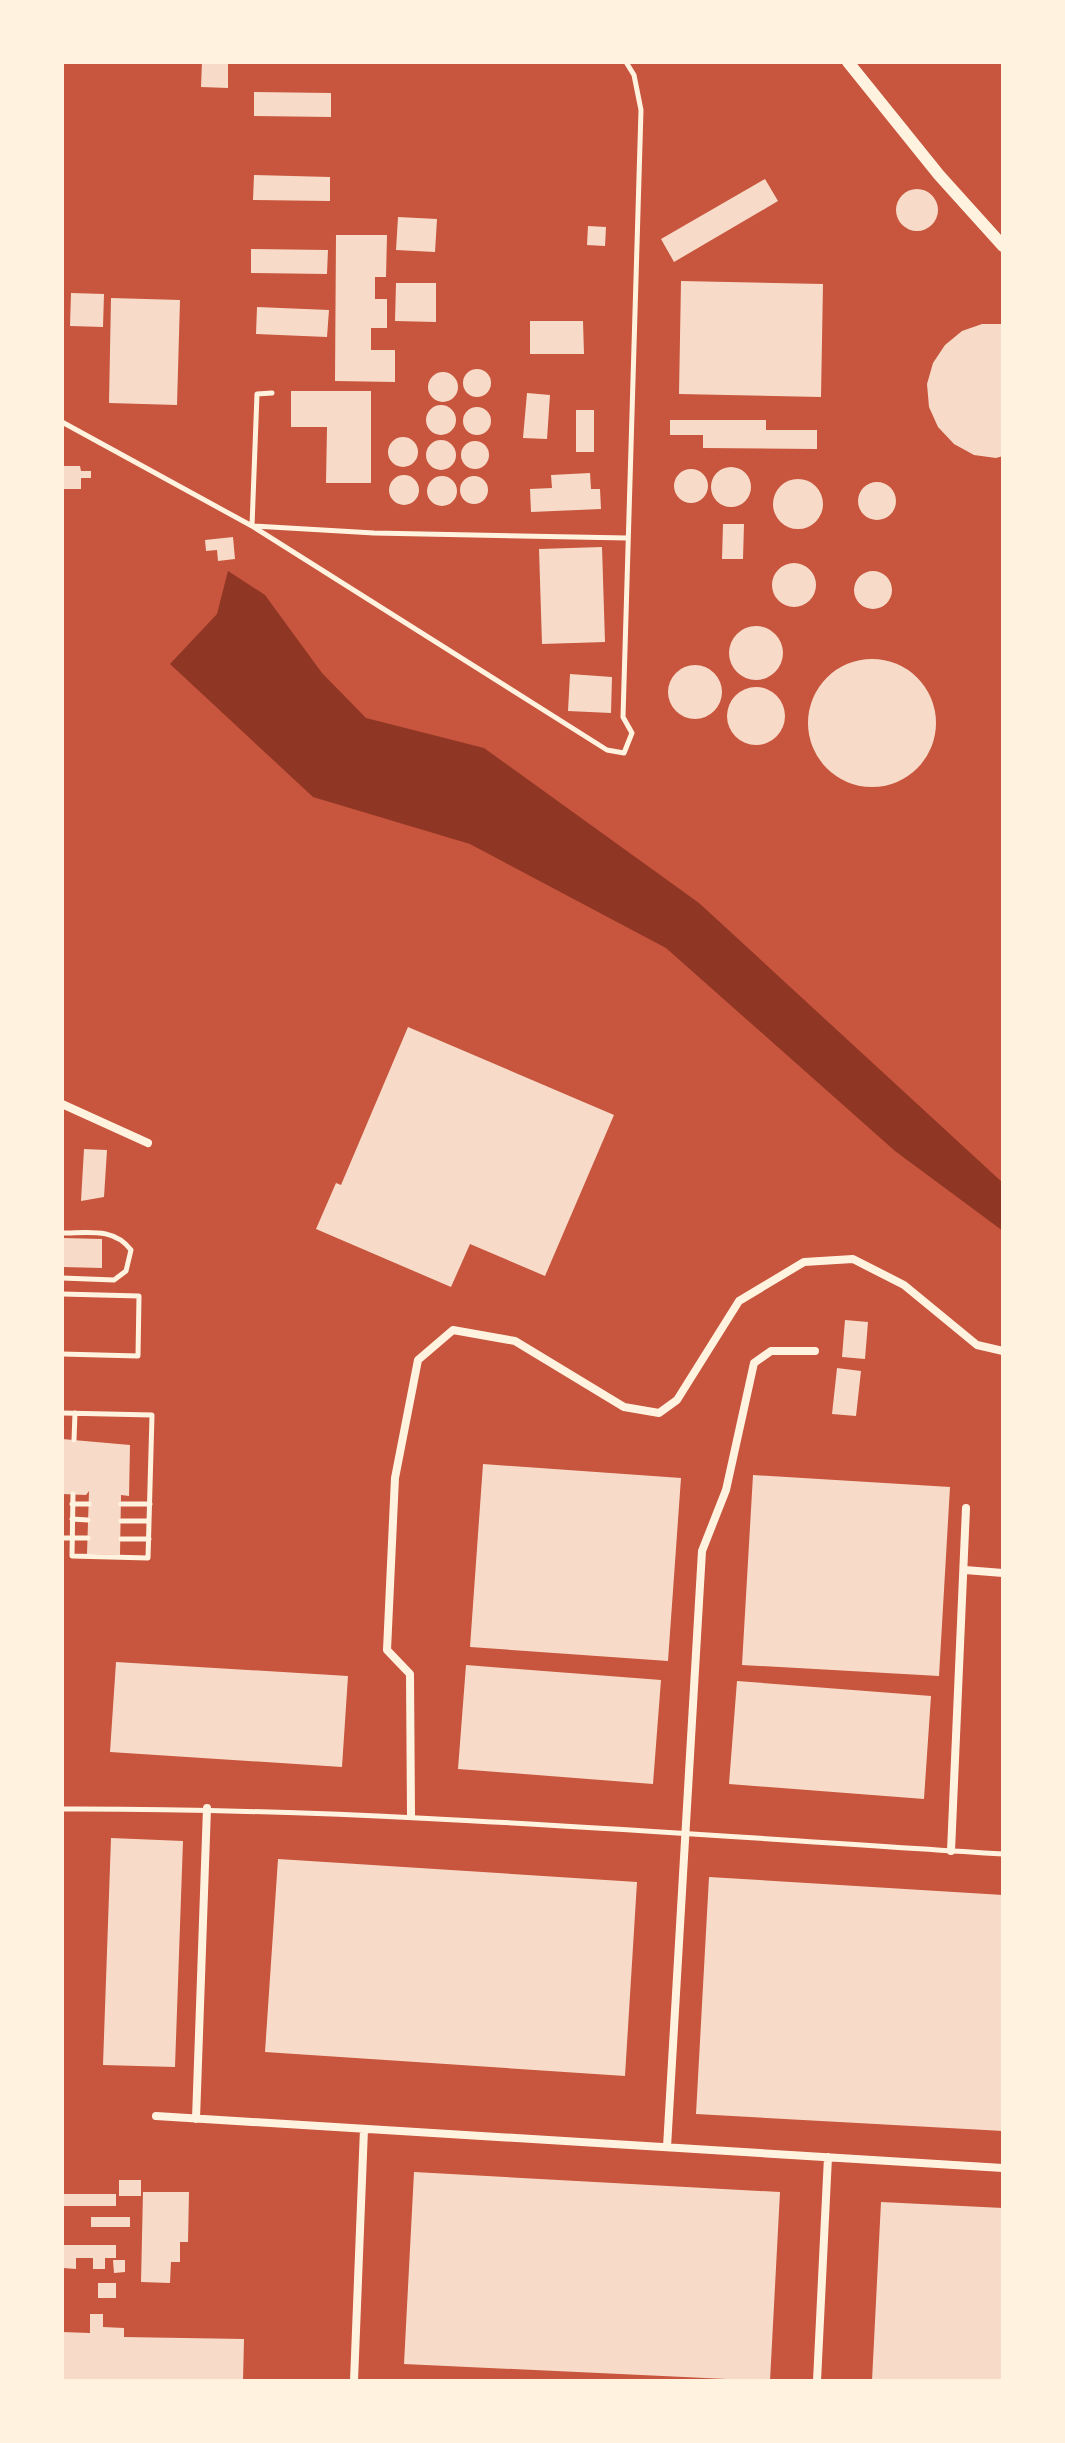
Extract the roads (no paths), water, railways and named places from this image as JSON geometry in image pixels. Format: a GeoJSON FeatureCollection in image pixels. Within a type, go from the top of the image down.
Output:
{"type":"FeatureCollection","features":[{"type":"Feature","properties":{"kind":"street"},"geometry":{"type":"LineString","coordinates":[[848,62],[939,175],[1003,246]]}},
{"type":"Feature","properties":{"kind":"street"},"geometry":{"type":"LineString","coordinates":[[62,1104],[148,1143]]}},
{"type":"Feature","properties":{"kind":"street"},"geometry":{"type":"LineString","coordinates":[[411,1816],[410,1674],[387,1650],[395,1478],[418,1360],[453,1330],[515,1341],[624,1407],[659,1413],[677,1400],[739,1301],[804,1262],[853,1259],[904,1285],[977,1345],[1003,1351]]}},
{"type":"Feature","properties":{"kind":"street"},"geometry":{"type":"LineString","coordinates":[[667,2147],[702,1551],[726,1490],[754,1363],[771,1351],[815,1351]]}},
{"type":"Feature","properties":{"kind":"street"},"geometry":{"type":"LineString","coordinates":[[951,1851],[966,1508]]}},
{"type":"Feature","properties":{"kind":"street"},"geometry":{"type":"LineString","coordinates":[[965,1570],[1003,1573]]}},
{"type":"Feature","properties":{"kind":"street"},"geometry":{"type":"LineString","coordinates":[[196,2119],[207,1808]]}},
{"type":"Feature","properties":{"kind":"street"},"geometry":{"type":"LineString","coordinates":[[156,2116],[1003,2168]]}},
{"type":"Feature","properties":{"kind":"street"},"geometry":{"type":"LineString","coordinates":[[354,2381],[364,2129]]}},
{"type":"Feature","properties":{"kind":"street"},"geometry":{"type":"LineString","coordinates":[[817,2381],[828,2157]]}},
{"type":"Feature","properties":{"kind":"lane"},"geometry":{"type":"LineString","coordinates":[[62,422],[252,526],[607,750],[624,753],[632,733],[623,717],[641,110],[634,75],[626,62]]}},
{"type":"Feature","properties":{"kind":"lane"},"geometry":{"type":"LineString","coordinates":[[252,526],[257,394],[272,393]]}},
{"type":"Feature","properties":{"kind":"lane"},"geometry":{"type":"LineString","coordinates":[[252,526],[374,533],[627,538]]}},
{"type":"Feature","properties":{"kind":"lane"},"geometry":{"type":"LineString","coordinates":[[62,1233],[109,1233],[119,1237],[131,1250],[126,1271],[114,1280],[62,1278]]}},
{"type":"Feature","properties":{"kind":"lane"},"geometry":{"type":"LineString","coordinates":[[62,1294],[139,1296],[138,1356],[62,1354]]}},
{"type":"Feature","properties":{"kind":"lane"},"geometry":{"type":"LineString","coordinates":[[62,1413],[152,1415],[148,1558],[72,1556],[73,1494]]}},
{"type":"Feature","properties":{"kind":"lane"},"geometry":{"type":"LineString","coordinates":[[74,1440],[75,1413]]}},
{"type":"Feature","properties":{"kind":"lane"},"geometry":{"type":"LineString","coordinates":[[72,1504],[89,1504]]}},
{"type":"Feature","properties":{"kind":"lane"},"geometry":{"type":"LineString","coordinates":[[121,1504],[150,1504]]}},
{"type":"Feature","properties":{"kind":"lane"},"geometry":{"type":"LineString","coordinates":[[72,1519],[88,1520]]}},
{"type":"Feature","properties":{"kind":"lane"},"geometry":{"type":"LineString","coordinates":[[121,1521],[149,1521]]}},
{"type":"Feature","properties":{"kind":"lane"},"geometry":{"type":"LineString","coordinates":[[62,1538],[88,1538]]}},
{"type":"Feature","properties":{"kind":"lane"},"geometry":{"type":"LineString","coordinates":[[121,1539],[149,1539]]}},
{"type":"Feature","properties":{"kind":"lane"},"geometry":{"type":"LineString","coordinates":[[62,1809],[207,1808],[411,1816],[1003,1854]]}}]}
